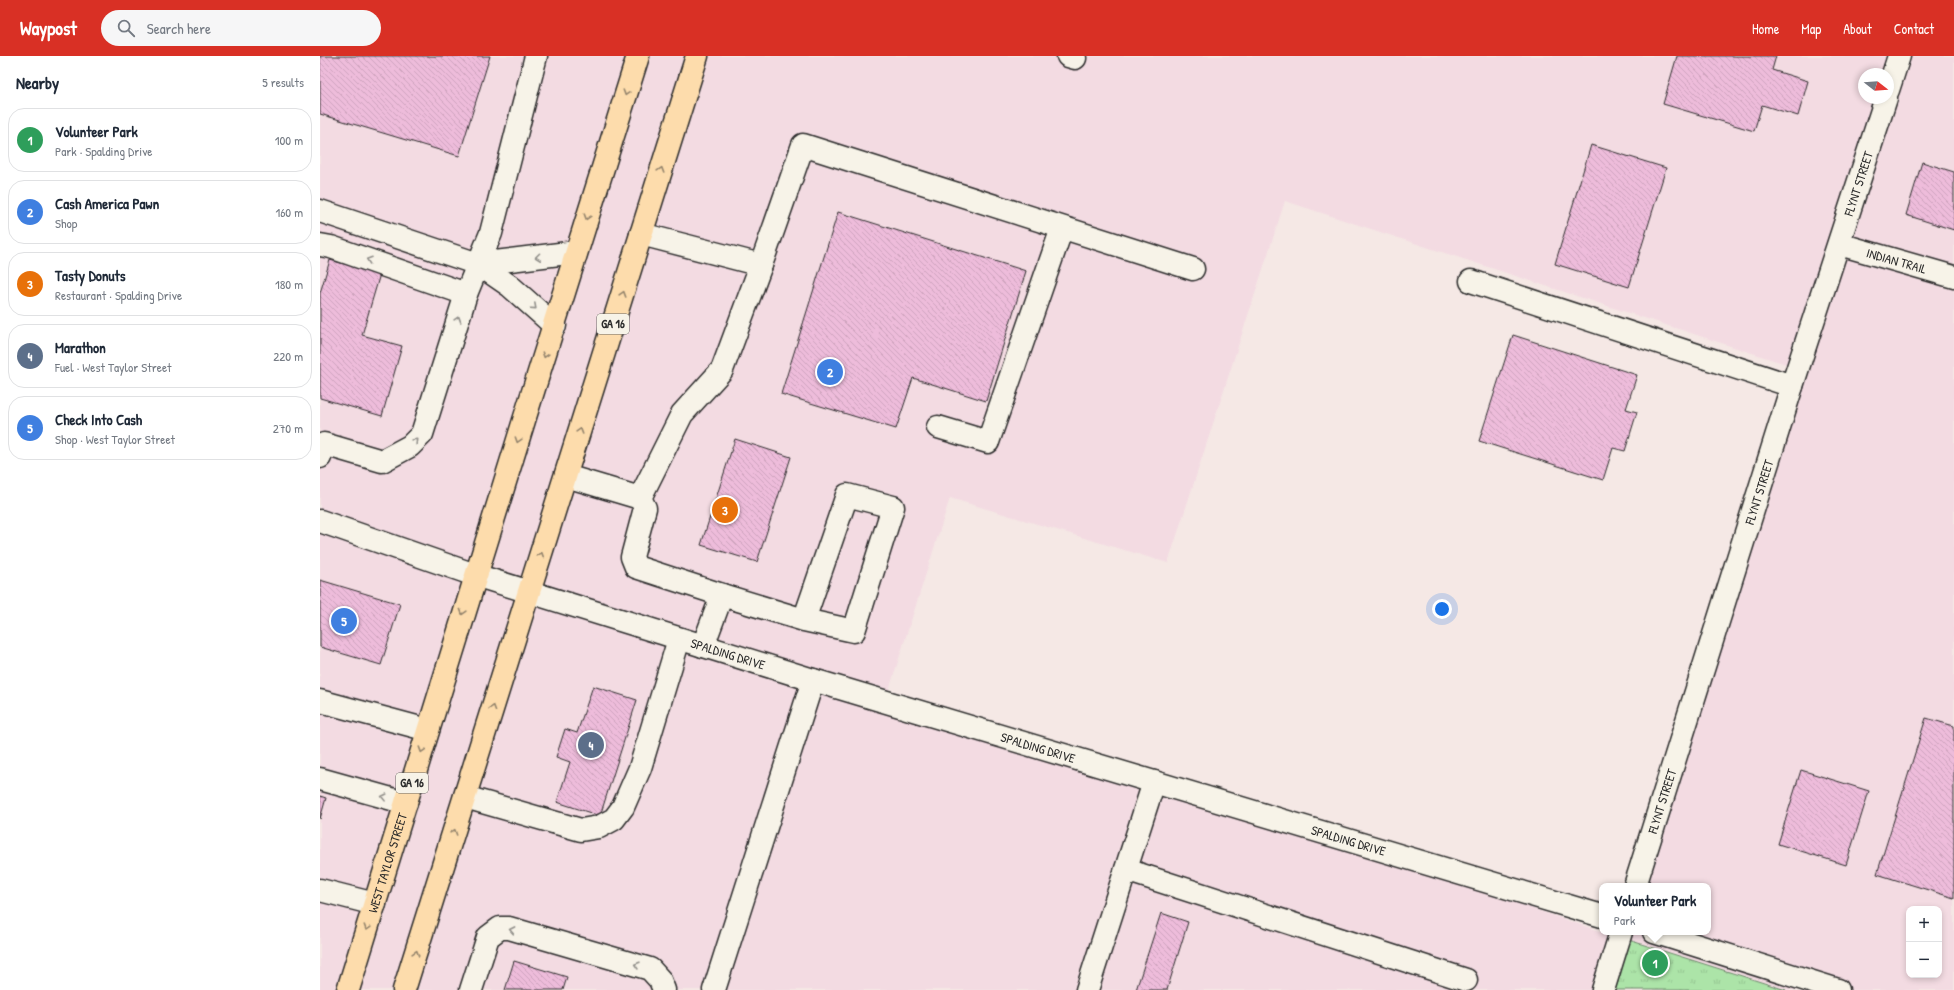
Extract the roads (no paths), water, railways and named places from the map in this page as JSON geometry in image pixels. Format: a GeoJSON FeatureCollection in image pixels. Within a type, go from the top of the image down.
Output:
{"type":"FeatureCollection","features":[{"type":"Feature","properties":{"kind":"main road","name":"GA 16"},"geometry":{"type":"LineString","coordinates":[[475,575],[555,326],[576,252],[638,56]]}},
{"type":"Feature","properties":{"kind":"main road","name":"GA 16"},"geometry":{"type":"LineString","coordinates":[[404,990],[697,56]]}},
{"type":"Feature","properties":{"kind":"main road","name":"WEST TAYLOR STREET"},"geometry":{"type":"LineString","coordinates":[[348,990],[475,575]]}},
{"type":"Feature","properties":{"kind":"street"},"geometry":{"type":"LineString","coordinates":[[321,448],[382,460],[410,446],[422,434],[466,294],[491,234],[536,56]]}},
{"type":"Feature","properties":{"kind":"street"},"geometry":{"type":"LineString","coordinates":[[1894,71],[1899,56]]}},
{"type":"Feature","properties":{"kind":"street","name":"FLYNT STREET"},"geometry":{"type":"LineString","coordinates":[[1636,883],[1792,386],[1884,104]]}},
{"type":"Feature","properties":{"kind":"street"},"geometry":{"type":"LineString","coordinates":[[640,498],[682,414],[722,370],[803,145],[1193,269]]}},
{"type":"Feature","properties":{"kind":"street"},"geometry":{"type":"LineString","coordinates":[[320,211],[478,264],[510,286],[555,326]]}},
{"type":"Feature","properties":{"kind":"street"},"geometry":{"type":"LineString","coordinates":[[938,427],[988,442],[1062,228]]}},
{"type":"Feature","properties":{"kind":"street"},"geometry":{"type":"LineString","coordinates":[[641,234],[761,265]]}},
{"type":"Feature","properties":{"kind":"street","name":"INDIAN TRAIL"},"geometry":{"type":"LineString","coordinates":[[1839,244],[1954,277]]}},
{"type":"Feature","properties":{"kind":"street"},"geometry":{"type":"LineString","coordinates":[[320,245],[331,247],[466,294]]}},
{"type":"Feature","properties":{"kind":"street"},"geometry":{"type":"LineString","coordinates":[[478,264],[576,252]]}},
{"type":"Feature","properties":{"kind":"street"},"geometry":{"type":"LineString","coordinates":[[1471,281],[1792,386]]}},
{"type":"Feature","properties":{"kind":"street"},"geometry":{"type":"LineString","coordinates":[[566,476],[640,498],[645,508],[632,557],[636,567],[804,620],[854,631],[893,507],[847,494],[804,620]]}},
{"type":"Feature","properties":{"kind":"street","name":"SPALDING DRIVE"},"geometry":{"type":"LineString","coordinates":[[320,521],[475,575],[679,639],[1599,915]]}},
{"type":"Feature","properties":{"kind":"street"},"geometry":{"type":"LineString","coordinates":[[703,646],[722,595]]}},
{"type":"Feature","properties":{"kind":"street"},"geometry":{"type":"LineString","coordinates":[[465,797],[581,830],[599,827],[614,819],[624,807],[640,768],[679,639]]}},
{"type":"Feature","properties":{"kind":"street"},"geometry":{"type":"LineString","coordinates":[[714,990],[813,680]]}},
{"type":"Feature","properties":{"kind":"street"},"geometry":{"type":"LineString","coordinates":[[320,701],[428,730]]}},
{"type":"Feature","properties":{"kind":"street"},"geometry":{"type":"LineString","coordinates":[[320,779],[406,803]]}},
{"type":"Feature","properties":{"kind":"street"},"geometry":{"type":"LineString","coordinates":[[1087,990],[1154,782]]}},
{"type":"Feature","properties":{"kind":"street"},"geometry":{"type":"LineString","coordinates":[[1126,870],[1466,980]]}},
{"type":"Feature","properties":{"kind":"street"},"geometry":{"type":"LineString","coordinates":[[320,890],[375,904]]}},
{"type":"Feature","properties":{"kind":"street"},"geometry":{"type":"LineString","coordinates":[[471,990],[488,937],[500,928],[509,928],[650,969],[660,980],[664,990]]}},
{"type":"Feature","properties":{"kind":"street"},"geometry":{"type":"LineString","coordinates":[[1603,990],[1620,935]]}},
{"type":"Feature","properties":{"kind":"street"},"geometry":{"type":"LineString","coordinates":[[1664,935],[1838,990]]}},
{"type":"Feature","properties":{"kind":"place","name":"Cash America Pawn"},"geometry":{"type":"Point","coordinates":[830,372]}},
{"type":"Feature","properties":{"kind":"place","name":"Tasty Donuts"},"geometry":{"type":"Point","coordinates":[725,510]}},
{"type":"Feature","properties":{"kind":"place","name":"Check Into Cash"},"geometry":{"type":"Point","coordinates":[344,621]}},
{"type":"Feature","properties":{"kind":"place","name":"Marathon"},"geometry":{"type":"Point","coordinates":[591,745]}},
{"type":"Feature","properties":{"kind":"place","name":"Volunteer Park"},"geometry":{"type":"Point","coordinates":[1655,963]}}]}
